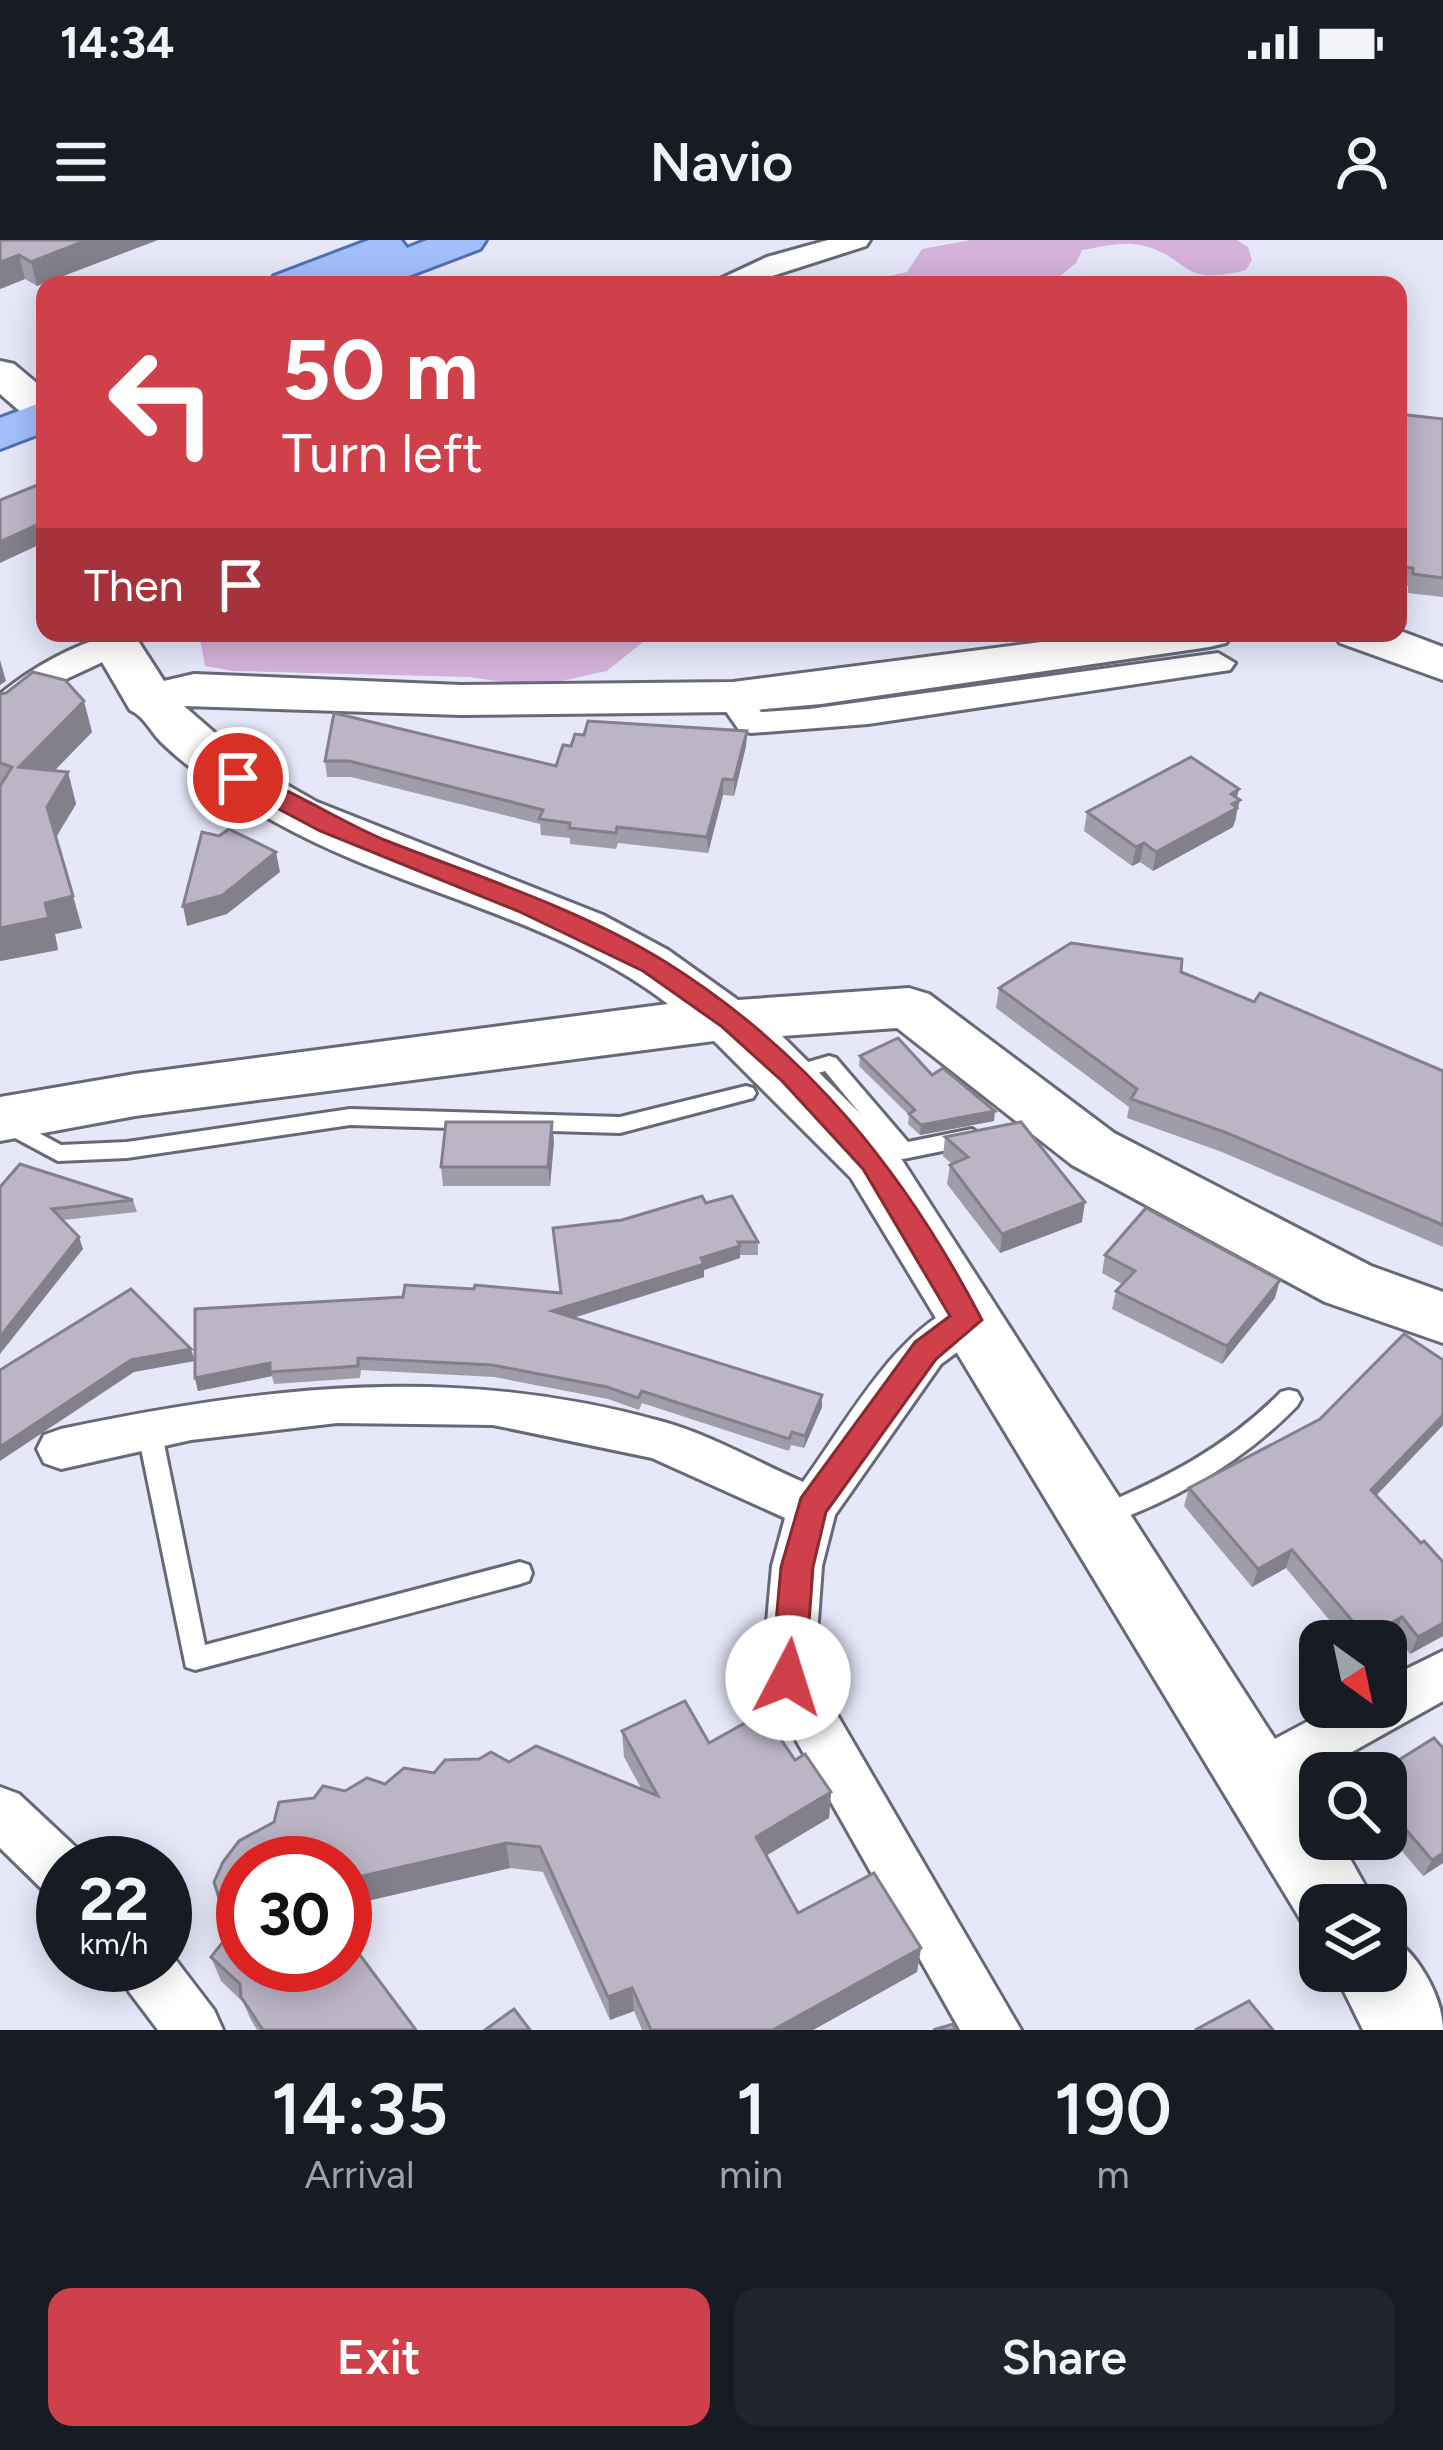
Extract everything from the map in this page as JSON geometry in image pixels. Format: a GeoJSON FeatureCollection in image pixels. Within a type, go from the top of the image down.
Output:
{"type":"FeatureCollection","features":[{"type":"Feature","properties":{"kind":"main road"},"geometry":{"type":"LineString","coordinates":[[312,276],[406,240]]}},
{"type":"Feature","properties":{"kind":"main road"},"geometry":{"type":"LineString","coordinates":[[371,276],[465,240]]}},
{"type":"Feature","properties":{"kind":"main road"},"geometry":{"type":"LineString","coordinates":[[0,435],[28,400]]}},
{"type":"Feature","properties":{"kind":"street"},"geometry":{"type":"LineString","coordinates":[[747,276],[857,240]]}},
{"type":"Feature","properties":{"kind":"street"},"geometry":{"type":"LineString","coordinates":[[0,713],[16,695],[105,642]]}},
{"type":"Feature","properties":{"kind":"street"},"geometry":{"type":"LineString","coordinates":[[112,642],[147,700],[208,760],[268,796],[619,946],[730,1019],[769,1084],[872,1162],[1323,1884]]}},
{"type":"Feature","properties":{"kind":"street"},"geometry":{"type":"LineString","coordinates":[[1387,642],[1443,666]]}},
{"type":"Feature","properties":{"kind":"street"},"geometry":{"type":"LineString","coordinates":[[147,700],[194,689],[461,700],[733,698],[1213,648]]}},
{"type":"Feature","properties":{"kind":"street"},"geometry":{"type":"LineString","coordinates":[[0,1120],[362,1063],[730,1019],[910,1008],[1041,1124],[1348,1284],[1443,1318]]}},
{"type":"Feature","properties":{"kind":"street"},"geometry":{"type":"LineString","coordinates":[[968,1320],[925,1351],[812,1508],[797,1567],[788,1678],[992,2030]]}},
{"type":"Feature","properties":{"kind":"street"},"geometry":{"type":"LineString","coordinates":[[61,1449],[149,1430],[337,1404],[493,1406],[659,1440],[812,1508]]}},
{"type":"Feature","properties":{"kind":"street"},"geometry":{"type":"LineString","coordinates":[[1407,1694],[1443,1674]]}},
{"type":"Feature","properties":{"kind":"street"},"geometry":{"type":"LineString","coordinates":[[1258,1776],[1345,1728]]}},
{"type":"Feature","properties":{"kind":"street"},"geometry":{"type":"LineString","coordinates":[[0,1812],[36,1846]]}},
{"type":"Feature","properties":{"kind":"street"},"geometry":{"type":"LineString","coordinates":[[165,1992],[194,2030]]}},
{"type":"Feature","properties":{"kind":"street"},"geometry":{"type":"LineString","coordinates":[[1387,1992],[1409,2030]]}},
{"type":"Feature","properties":{"kind":"lane"},"geometry":{"type":"LineString","coordinates":[[0,1120],[58,1153],[127,1150],[350,1118],[620,1125],[829,1063],[903,1150],[985,1134]]}},
{"type":"Feature","properties":{"kind":"lane"},"geometry":{"type":"LineString","coordinates":[[1093,1520],[1209,1468],[1269,1422],[1289,1399]]}},
{"type":"Feature","properties":{"kind":"lane"},"geometry":{"type":"LineString","coordinates":[[149,1430],[195,1659],[520,1573]]}},
{"type":"Feature","properties":{"kind":"shaded area"},"geometry":{"type":"Polygon","coordinates":[[[971,240],[1237,240],[1248,247],[1252,260],[1246,270],[1207,275],[1157,250],[1118,244],[1082,250],[1076,263],[1060,276],[889,276],[907,272],[922,249],[971,240]]]}},
{"type":"Feature","properties":{"kind":"shaded area"},"geometry":{"type":"Polygon","coordinates":[[[201,642],[643,642],[607,671],[517,684],[469,677],[234,671],[205,666],[201,642]]]}},
{"type":"Feature","properties":{"kind":"building"},"geometry":{"type":"Polygon","coordinates":[[[0,240],[87,240],[31,262],[19,255],[0,262],[0,240]]]}},
{"type":"Feature","properties":{"kind":"building"},"geometry":{"type":"Polygon","coordinates":[[[1407,415],[1443,419],[1443,578],[1413,574],[1413,568],[1407,567],[1407,415]]]}},
{"type":"Feature","properties":{"kind":"building"},"geometry":{"type":"Polygon","coordinates":[[[36,486],[36,525],[0,542],[0,500],[36,486]]]}},
{"type":"Feature","properties":{"kind":"building"},"geometry":{"type":"Polygon","coordinates":[[[33,672],[65,680],[84,701],[19,767],[68,772],[47,807],[73,896],[45,903],[49,918],[0,928],[0,786],[12,767],[0,763],[0,694],[33,672]]]}},
{"type":"Feature","properties":{"kind":"building"},"geometry":{"type":"Polygon","coordinates":[[[334,713],[556,766],[563,745],[571,746],[575,734],[584,735],[588,721],[747,731],[734,780],[723,779],[707,837],[617,827],[616,833],[569,828],[570,823],[539,819],[543,810],[349,761],[325,761],[334,713]]]}},
{"type":"Feature","properties":{"kind":"building"},"geometry":{"type":"Polygon","coordinates":[[[1191,757],[1239,789],[1231,794],[1240,800],[1232,804],[1237,808],[1156,852],[1144,843],[1136,847],[1087,812],[1191,757]]]}},
{"type":"Feature","properties":{"kind":"building"},"geometry":{"type":"Polygon","coordinates":[[[229,829],[276,852],[223,895],[183,906],[202,832],[219,836],[229,829]]]}},
{"type":"Feature","properties":{"kind":"building"},"geometry":{"type":"Polygon","coordinates":[[[1071,943],[1182,959],[1181,972],[1254,1002],[1260,993],[1443,1071],[1443,1225],[1227,1133],[1131,1099],[1137,1089],[999,988],[1071,943]]]}},
{"type":"Feature","properties":{"kind":"building"},"geometry":{"type":"Polygon","coordinates":[[[898,1038],[932,1075],[943,1068],[995,1111],[921,1125],[909,1114],[915,1110],[860,1056],[898,1038]]]}},
{"type":"Feature","properties":{"kind":"building"},"geometry":{"type":"Polygon","coordinates":[[[446,1122],[552,1122],[548,1167],[441,1167],[446,1122]]]}},
{"type":"Feature","properties":{"kind":"building"},"geometry":{"type":"Polygon","coordinates":[[[1021,1122],[1085,1202],[1002,1234],[950,1165],[968,1157],[945,1137],[1021,1122]]]}},
{"type":"Feature","properties":{"kind":"building"},"geometry":{"type":"Polygon","coordinates":[[[20,1164],[133,1200],[52,1209],[79,1237],[0,1337],[0,1187],[20,1164]]]}},
{"type":"Feature","properties":{"kind":"building"},"geometry":{"type":"Polygon","coordinates":[[[702,1196],[706,1203],[732,1196],[758,1242],[738,1242],[740,1246],[701,1258],[704,1264],[552,1311],[822,1395],[805,1436],[792,1432],[789,1439],[642,1391],[638,1398],[607,1387],[492,1365],[358,1358],[358,1366],[270,1372],[270,1363],[195,1378],[195,1309],[403,1297],[405,1285],[561,1293],[553,1228],[622,1220],[702,1196]]]}},
{"type":"Feature","properties":{"kind":"building"},"geometry":{"type":"Polygon","coordinates":[[[1146,1208],[1280,1280],[1227,1346],[1116,1291],[1135,1271],[1105,1255],[1146,1208]]]}},
{"type":"Feature","properties":{"kind":"building"},"geometry":{"type":"Polygon","coordinates":[[[131,1289],[191,1349],[131,1360],[0,1447],[0,1370],[131,1289]]]}},
{"type":"Feature","properties":{"kind":"building"},"geometry":{"type":"Polygon","coordinates":[[[1404,1334],[1443,1360],[1443,1415],[1371,1490],[1443,1562],[1443,1623],[1418,1637],[1402,1617],[1352,1620],[1292,1550],[1258,1569],[1189,1488],[1320,1419],[1404,1334]]]}},
{"type":"Feature","properties":{"kind":"building"},"geometry":{"type":"Polygon","coordinates":[[[685,1701],[709,1743],[763,1713],[795,1760],[805,1754],[831,1792],[756,1837],[798,1913],[874,1873],[921,1948],[773,2030],[651,2030],[632,1988],[608,1997],[540,1847],[506,1843],[372,1874],[372,1836],[248,1836],[274,1822],[279,1802],[314,1798],[323,1786],[345,1791],[367,1778],[385,1784],[404,1768],[434,1773],[445,1760],[479,1759],[491,1752],[509,1762],[536,1746],[658,1796],[622,1731],[685,1701]]]}},
{"type":"Feature","properties":{"kind":"building"},"geometry":{"type":"Polygon","coordinates":[[[1434,1738],[1443,1748],[1443,1853],[1432,1860],[1407,1831],[1407,1755],[1434,1738]]]}},
{"type":"Feature","properties":{"kind":"building"},"geometry":{"type":"Polygon","coordinates":[[[372,1971],[416,2030],[263,2030],[241,1992],[372,1992],[372,1971]]]}},
{"type":"Feature","properties":{"kind":"building"},"geometry":{"type":"Polygon","coordinates":[[[1249,2001],[1273,2030],[1195,2030],[1249,2001]]]}},
{"type":"Feature","properties":{"kind":"building"},"geometry":{"type":"Polygon","coordinates":[[[514,2009],[530,2030],[485,2030],[514,2009]]]}},
{"type":"Feature","properties":{"kind":"route"},"geometry":{"type":"LineString","coordinates":[[238,778],[328,826],[527,905],[652,965],[730,1019],[791,1074],[872,1162],[968,1320],[925,1351],[812,1508],[797,1567],[788,1678]]}}]}
